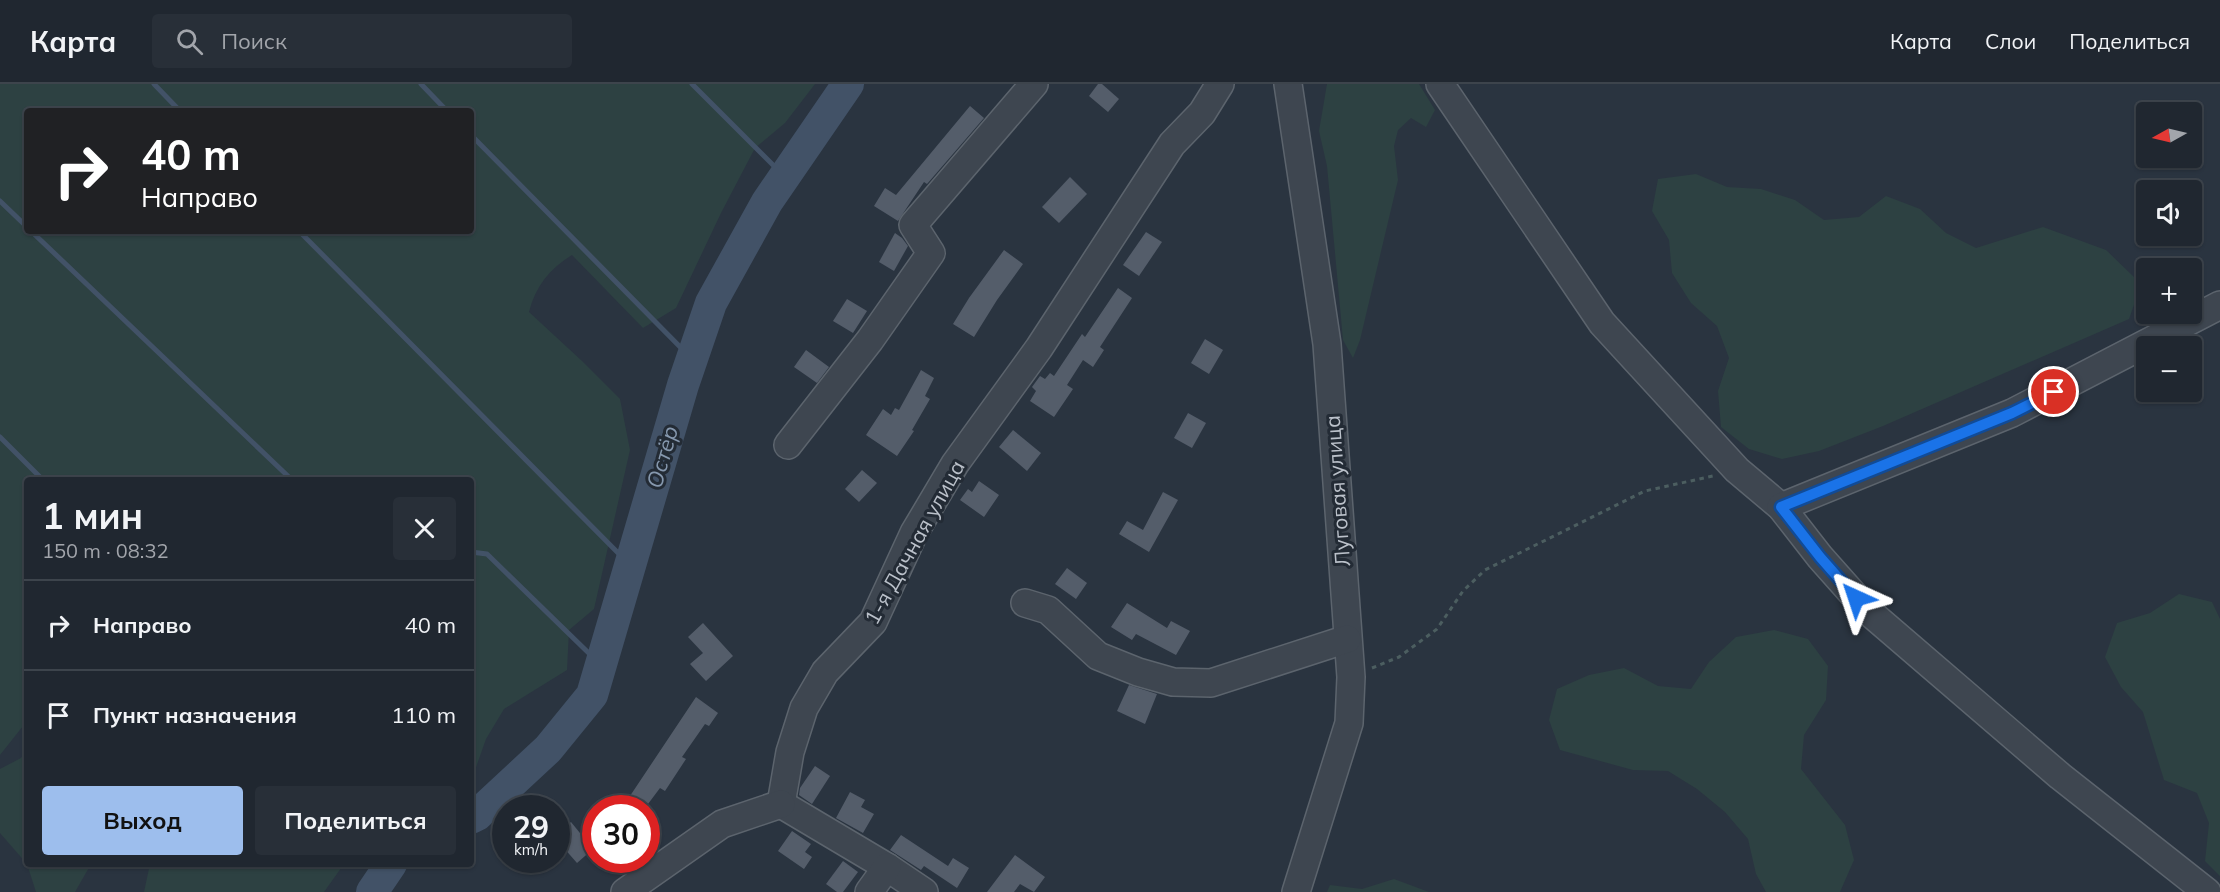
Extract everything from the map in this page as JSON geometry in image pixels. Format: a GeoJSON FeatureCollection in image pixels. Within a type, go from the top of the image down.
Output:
{"type":"FeatureCollection","features":[{"type":"Feature","properties":{"kind":"street"},"geometry":{"type":"LineString","coordinates":[[788,445],[870,340],[931,253],[913,225],[1034,84]]}},
{"type":"Feature","properties":{"kind":"street","name":"1-я Дачная улица"},"geometry":{"type":"LineString","coordinates":[[781,804],[790,752],[804,708],[825,672],[873,622],[914,532],[955,464],[1039,348],[1173,144],[1202,113],[1220,84]]}},
{"type":"Feature","properties":{"kind":"street","name":"Луговая улица"},"geometry":{"type":"LineString","coordinates":[[1288,84],[1327,344],[1351,677],[1349,723],[1296,892]]}},
{"type":"Feature","properties":{"kind":"street"},"geometry":{"type":"LineString","coordinates":[[1440,84],[1602,323],[1737,470],[1781,507],[1820,557],[1868,611],[2060,776],[2207,892]]}},
{"type":"Feature","properties":{"kind":"street"},"geometry":{"type":"LineString","coordinates":[[1781,507],[2012,413],[2220,305]]}},
{"type":"Feature","properties":{"kind":"street"},"geometry":{"type":"LineString","coordinates":[[1025,603],[1048,610],[1098,656],[1138,672],[1173,682],[1211,683],[1347,639]]}},
{"type":"Feature","properties":{"kind":"street"},"geometry":{"type":"LineString","coordinates":[[625,892],[722,824],[781,804],[887,867],[924,892]]}},
{"type":"Feature","properties":{"kind":"street"},"geometry":{"type":"LineString","coordinates":[[869,892],[887,867]]}},
{"type":"Feature","properties":{"kind":"path"},"geometry":{"type":"LineString","coordinates":[[1351,677],[1398,657],[1437,629],[1463,591],[1485,570],[1645,491],[1737,470]]}},
{"type":"Feature","properties":{"kind":"green space"},"geometry":{"type":"Polygon","coordinates":[[[0,84],[815,84],[785,123],[755,148],[676,308],[643,328],[572,255],[550,272],[535,294],[529,312],[620,399],[630,450],[594,609],[569,630],[567,670],[504,709],[486,739],[474,773],[474,477],[24,477],[24,725],[0,755],[0,84]]]}},
{"type":"Feature","properties":{"kind":"green space"},"geometry":{"type":"Polygon","coordinates":[[[1327,84],[1419,84],[1435,110],[1426,127],[1411,118],[1398,130],[1394,146],[1398,180],[1360,340],[1353,358],[1343,340],[1327,166],[1319,131],[1327,84]]]}},
{"type":"Feature","properties":{"kind":"green space"},"geometry":{"type":"Polygon","coordinates":[[[1696,174],[1727,187],[1761,189],[1795,200],[1824,220],[1859,217],[1886,196],[1920,209],[1946,233],[1976,248],[2043,227],[2106,250],[2135,278],[2136,299],[2129,319],[1883,426],[1819,451],[1782,459],[1749,449],[1721,427],[1718,391],[1729,358],[1717,326],[1691,303],[1672,273],[1669,240],[1652,211],[1658,179],[1696,174]]]}},
{"type":"Feature","properties":{"kind":"green space"},"geometry":{"type":"Polygon","coordinates":[[[2179,594],[2212,602],[2220,619],[2220,876],[2205,861],[2209,823],[2197,793],[2164,780],[2143,712],[2121,687],[2105,657],[2117,623],[2150,613],[2179,594]]]}},
{"type":"Feature","properties":{"kind":"green space"},"geometry":{"type":"Polygon","coordinates":[[[1774,630],[1808,639],[1828,666],[1826,700],[1804,735],[1801,769],[1845,825],[1854,860],[1840,892],[1766,892],[1756,874],[1748,839],[1725,812],[1697,789],[1668,771],[1633,770],[1560,750],[1549,720],[1557,689],[1589,675],[1624,668],[1658,686],[1691,689],[1709,662],[1736,637],[1774,630]]]}},
{"type":"Feature","properties":{"kind":"green space"},"geometry":{"type":"Polygon","coordinates":[[[24,754],[24,861],[0,833],[0,769],[21,758],[24,754]]]}},
{"type":"Feature","properties":{"kind":"green space"},"geometry":{"type":"Polygon","coordinates":[[[28,867],[89,867],[75,892],[36,892],[28,867]]]}},
{"type":"Feature","properties":{"kind":"green space"},"geometry":{"type":"Polygon","coordinates":[[[149,867],[342,867],[324,892],[144,892],[149,867]]]}},
{"type":"Feature","properties":{"kind":"green space"},"geometry":{"type":"Polygon","coordinates":[[[1394,879],[1429,892],[1327,892],[1330,885],[1362,889],[1394,879]]]}},
{"type":"Feature","properties":{"kind":"building"},"geometry":{"type":"Polygon","coordinates":[[[1098,84],[1102,84],[1119,99],[1108,112],[1089,96],[1098,84]]]}},
{"type":"Feature","properties":{"kind":"building"},"geometry":{"type":"Polygon","coordinates":[[[970,106],[984,118],[927,184],[924,182],[898,221],[874,206],[885,188],[896,195],[970,106]]]}},
{"type":"Feature","properties":{"kind":"building"},"geometry":{"type":"Polygon","coordinates":[[[1070,177],[1087,194],[1059,223],[1042,207],[1070,177]]]}},
{"type":"Feature","properties":{"kind":"building"},"geometry":{"type":"Polygon","coordinates":[[[1146,232],[1162,242],[1139,276],[1123,265],[1146,232]]]}},
{"type":"Feature","properties":{"kind":"building"},"geometry":{"type":"Polygon","coordinates":[[[895,233],[908,246],[894,271],[879,262],[895,233]]]}},
{"type":"Feature","properties":{"kind":"building"},"geometry":{"type":"Polygon","coordinates":[[[1004,250],[1023,264],[974,337],[953,324],[1004,250]]]}},
{"type":"Feature","properties":{"kind":"building"},"geometry":{"type":"Polygon","coordinates":[[[1118,288],[1132,298],[1100,347],[1104,350],[1093,367],[1083,360],[1067,385],[1073,389],[1054,417],[1030,401],[1036,391],[1032,387],[1040,376],[1045,379],[1050,373],[1054,376],[1082,334],[1085,337],[1118,288]]]}},
{"type":"Feature","properties":{"kind":"building"},"geometry":{"type":"Polygon","coordinates":[[[847,299],[867,311],[853,333],[833,321],[847,299]]]}},
{"type":"Feature","properties":{"kind":"building"},"geometry":{"type":"Polygon","coordinates":[[[1205,339],[1223,350],[1209,374],[1191,363],[1205,339]]]}},
{"type":"Feature","properties":{"kind":"building"},"geometry":{"type":"Polygon","coordinates":[[[806,350],[829,367],[817,383],[794,367],[806,350]]]}},
{"type":"Feature","properties":{"kind":"building"},"geometry":{"type":"Polygon","coordinates":[[[921,370],[934,378],[925,396],[930,399],[912,430],[914,431],[897,456],[866,435],[883,409],[891,415],[895,408],[899,410],[921,370]]]}},
{"type":"Feature","properties":{"kind":"building"},"geometry":{"type":"Polygon","coordinates":[[[1188,413],[1206,423],[1192,448],[1174,438],[1188,413]]]}},
{"type":"Feature","properties":{"kind":"building"},"geometry":{"type":"Polygon","coordinates":[[[1013,430],[1041,453],[1027,471],[999,447],[1013,430]]]}},
{"type":"Feature","properties":{"kind":"building"},"geometry":{"type":"Polygon","coordinates":[[[862,470],[877,483],[859,502],[845,489],[862,470]]]}},
{"type":"Feature","properties":{"kind":"building"},"geometry":{"type":"Polygon","coordinates":[[[979,481],[999,495],[984,517],[960,500],[968,489],[972,492],[979,481]]]}},
{"type":"Feature","properties":{"kind":"building"},"geometry":{"type":"Polygon","coordinates":[[[1163,492],[1178,500],[1149,552],[1119,534],[1127,521],[1143,530],[1163,492]]]}},
{"type":"Feature","properties":{"kind":"building"},"geometry":{"type":"Polygon","coordinates":[[[1067,568],[1087,583],[1076,599],[1055,584],[1067,568]]]}},
{"type":"Feature","properties":{"kind":"building"},"geometry":{"type":"Polygon","coordinates":[[[1127,603],[1167,628],[1171,621],[1190,631],[1176,655],[1136,634],[1132,640],[1111,627],[1127,603]]]}},
{"type":"Feature","properties":{"kind":"building"},"geometry":{"type":"Polygon","coordinates":[[[703,623],[733,656],[706,681],[690,664],[703,653],[688,637],[703,623]]]}},
{"type":"Feature","properties":{"kind":"building"},"geometry":{"type":"Polygon","coordinates":[[[1129,685],[1157,694],[1145,724],[1117,711],[1129,685]]]}},
{"type":"Feature","properties":{"kind":"building"},"geometry":{"type":"Polygon","coordinates":[[[696,697],[718,713],[709,726],[705,724],[682,757],[686,759],[665,791],[660,788],[655,795],[631,795],[696,697]]]}},
{"type":"Feature","properties":{"kind":"building"},"geometry":{"type":"Polygon","coordinates":[[[815,766],[830,776],[812,804],[799,795],[800,788],[815,766]]]}},
{"type":"Feature","properties":{"kind":"building"},"geometry":{"type":"Polygon","coordinates":[[[850,792],[865,800],[861,807],[874,814],[863,833],[836,818],[850,792]]]}},
{"type":"Feature","properties":{"kind":"building"},"geometry":{"type":"Polygon","coordinates":[[[570,823],[582,836],[582,859],[577,863],[570,855],[570,823]]]}},
{"type":"Feature","properties":{"kind":"building"},"geometry":{"type":"Polygon","coordinates":[[[792,831],[811,844],[805,852],[812,857],[804,869],[778,851],[792,831]]]}},
{"type":"Feature","properties":{"kind":"building"},"geometry":{"type":"Polygon","coordinates":[[[901,835],[948,866],[953,858],[969,868],[957,888],[924,866],[921,870],[890,850],[901,835]]]}},
{"type":"Feature","properties":{"kind":"building"},"geometry":{"type":"Polygon","coordinates":[[[1015,855],[1045,877],[1034,892],[1020,884],[1014,892],[987,892],[1015,855]]]}},
{"type":"Feature","properties":{"kind":"building"},"geometry":{"type":"Polygon","coordinates":[[[843,861],[858,872],[843,892],[837,892],[826,884],[843,861]]]}},
{"type":"Feature","properties":{"kind":"waterway"},"geometry":{"type":"LineString","coordinates":[[154,84],[177,108]]}},
{"type":"Feature","properties":{"kind":"waterway"},"geometry":{"type":"LineString","coordinates":[[421,84],[444,108]]}},
{"type":"Feature","properties":{"kind":"waterway"},"geometry":{"type":"LineString","coordinates":[[692,84],[785,177]]}},
{"type":"Feature","properties":{"kind":"waterway","name":"Остёр"},"geometry":{"type":"LineString","coordinates":[[474,816],[548,749],[592,695],[683,385],[711,303],[767,202],[848,84]]}},
{"type":"Feature","properties":{"kind":"waterway"},"geometry":{"type":"LineString","coordinates":[[474,138],[692,359]]}},
{"type":"Feature","properties":{"kind":"waterway"},"geometry":{"type":"LineString","coordinates":[[0,201],[24,224]]}},
{"type":"Feature","properties":{"kind":"waterway"},"geometry":{"type":"LineString","coordinates":[[34,234],[289,477]]}},
{"type":"Feature","properties":{"kind":"waterway"},"geometry":{"type":"LineString","coordinates":[[302,234],[630,565]]}},
{"type":"Feature","properties":{"kind":"waterway"},"geometry":{"type":"LineString","coordinates":[[0,437],[40,477]]}},
{"type":"Feature","properties":{"kind":"waterway"},"geometry":{"type":"LineString","coordinates":[[474,552],[487,554],[601,665]]}},
{"type":"Feature","properties":{"kind":"waterway","name":"Остёр"},"geometry":{"type":"LineString","coordinates":[[372,892],[389,867]]}},
{"type":"Feature","properties":{"kind":"route"},"geometry":{"type":"LineString","coordinates":[[1856,598],[1781,507],[2012,413],[2054,392]]}}]}
